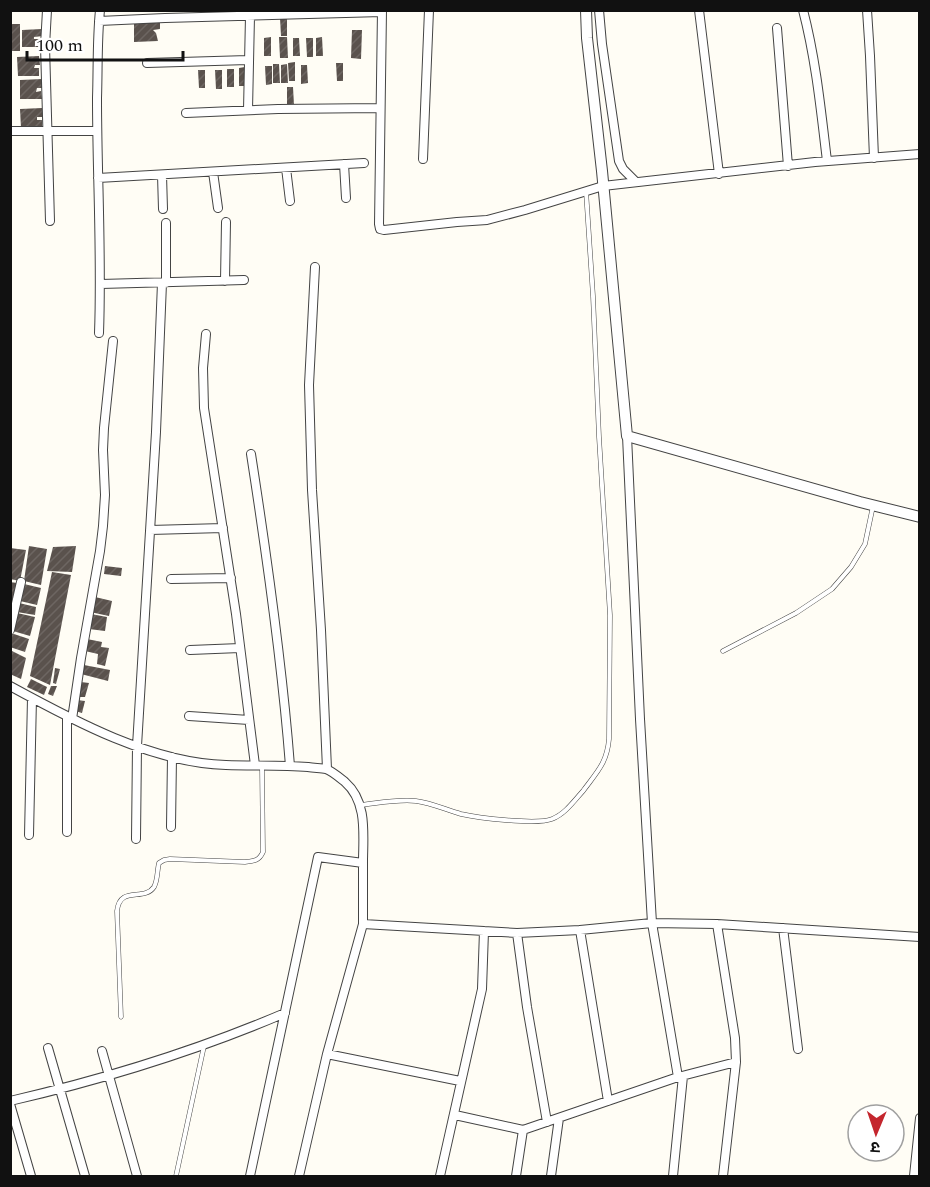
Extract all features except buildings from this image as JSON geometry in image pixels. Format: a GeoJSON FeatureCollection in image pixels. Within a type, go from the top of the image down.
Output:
{"type":"FeatureCollection","features":[{"type":"Feature","properties":{"kind":"street"},"geometry":{"type":"LineString","coordinates":[[47,10],[45,46],[50,221]]}},
{"type":"Feature","properties":{"kind":"street"},"geometry":{"type":"LineString","coordinates":[[99,333],[101,284],[97,131],[100,10]]}},
{"type":"Feature","properties":{"kind":"street"},"geometry":{"type":"LineString","coordinates":[[423,159],[429,10]]}},
{"type":"Feature","properties":{"kind":"street"},"geometry":{"type":"LineString","coordinates":[[586,10],[627,436],[652,923],[680,1077],[673,1176]]}},
{"type":"Feature","properties":{"kind":"street"},"geometry":{"type":"LineString","coordinates":[[599,10],[620,161],[623,169],[636,182]]}},
{"type":"Feature","properties":{"kind":"street"},"geometry":{"type":"LineString","coordinates":[[699,10],[718,174]]}},
{"type":"Feature","properties":{"kind":"street"},"geometry":{"type":"LineString","coordinates":[[803,10],[817,82],[826,162]]}},
{"type":"Feature","properties":{"kind":"street"},"geometry":{"type":"LineString","coordinates":[[867,10],[874,158]]}},
{"type":"Feature","properties":{"kind":"street"},"geometry":{"type":"LineString","coordinates":[[99,21],[165,14],[250,16],[382,11],[379,224],[380,229],[384,230],[487,220],[603,186],[920,154]]}},
{"type":"Feature","properties":{"kind":"street"},"geometry":{"type":"LineString","coordinates":[[248,110],[250,16]]}},
{"type":"Feature","properties":{"kind":"street"},"geometry":{"type":"LineString","coordinates":[[777,28],[788,166]]}},
{"type":"Feature","properties":{"kind":"street"},"geometry":{"type":"LineString","coordinates":[[147,63],[248,60]]}},
{"type":"Feature","properties":{"kind":"street"},"geometry":{"type":"LineString","coordinates":[[186,113],[380,108]]}},
{"type":"Feature","properties":{"kind":"street"},"geometry":{"type":"LineString","coordinates":[[10,131],[97,131]]}},
{"type":"Feature","properties":{"kind":"street"},"geometry":{"type":"LineString","coordinates":[[98,178],[364,163]]}},
{"type":"Feature","properties":{"kind":"street"},"geometry":{"type":"LineString","coordinates":[[344,164],[346,198]]}},
{"type":"Feature","properties":{"kind":"street"},"geometry":{"type":"LineString","coordinates":[[286,168],[290,201]]}},
{"type":"Feature","properties":{"kind":"street"},"geometry":{"type":"LineString","coordinates":[[213,172],[218,208]]}},
{"type":"Feature","properties":{"kind":"street"},"geometry":{"type":"LineString","coordinates":[[162,175],[163,209]]}},
{"type":"Feature","properties":{"kind":"street"},"geometry":{"type":"LineString","coordinates":[[225,281],[226,222]]}},
{"type":"Feature","properties":{"kind":"street"},"geometry":{"type":"LineString","coordinates":[[136,839],[137,746],[166,223]]}},
{"type":"Feature","properties":{"kind":"street"},"geometry":{"type":"LineString","coordinates":[[315,267],[309,385],[312,490],[327,769]]}},
{"type":"Feature","properties":{"kind":"street"},"geometry":{"type":"LineString","coordinates":[[101,284],[244,280]]}},
{"type":"Feature","properties":{"kind":"street"},"geometry":{"type":"LineString","coordinates":[[206,334],[203,368],[204,408],[224,528],[249,720],[258,765]]}},
{"type":"Feature","properties":{"kind":"street"},"geometry":{"type":"LineString","coordinates":[[67,832],[70,718],[103,526],[104,428],[113,342]]}},
{"type":"Feature","properties":{"kind":"street"},"geometry":{"type":"LineString","coordinates":[[627,436],[873,506],[920,517]]}},
{"type":"Feature","properties":{"kind":"street"},"geometry":{"type":"LineString","coordinates":[[251,454],[285,701],[290,766]]}},
{"type":"Feature","properties":{"kind":"street"},"geometry":{"type":"LineString","coordinates":[[150,530],[224,528]]}},
{"type":"Feature","properties":{"kind":"street"},"geometry":{"type":"LineString","coordinates":[[171,579],[231,578]]}},
{"type":"Feature","properties":{"kind":"street"},"geometry":{"type":"LineString","coordinates":[[10,630],[21,582]]}},
{"type":"Feature","properties":{"kind":"street"},"geometry":{"type":"LineString","coordinates":[[190,651],[240,648]]}},
{"type":"Feature","properties":{"kind":"street"},"geometry":{"type":"LineString","coordinates":[[10,686],[70,718],[137,746],[172,757],[224,765],[327,769],[354,791],[362,810],[363,924],[327,1054],[299,1176]]}},
{"type":"Feature","properties":{"kind":"street"},"geometry":{"type":"LineString","coordinates":[[29,835],[32,698]]}},
{"type":"Feature","properties":{"kind":"street"},"geometry":{"type":"LineString","coordinates":[[189,716],[249,720]]}},
{"type":"Feature","properties":{"kind":"street"},"geometry":{"type":"LineString","coordinates":[[171,827],[172,757]]}},
{"type":"Feature","properties":{"kind":"street"},"geometry":{"type":"LineString","coordinates":[[250,1176],[318,857],[363,863]]}},
{"type":"Feature","properties":{"kind":"street"},"geometry":{"type":"LineString","coordinates":[[363,924],[517,933],[652,923],[717,924],[920,936]]}},
{"type":"Feature","properties":{"kind":"street"},"geometry":{"type":"LineString","coordinates":[[717,924],[735,1038],[736,1062],[723,1176]]}},
{"type":"Feature","properties":{"kind":"street"},"geometry":{"type":"LineString","coordinates":[[783,928],[798,1049]]}},
{"type":"Feature","properties":{"kind":"street"},"geometry":{"type":"LineString","coordinates":[[580,930],[608,1101]]}},
{"type":"Feature","properties":{"kind":"street"},"geometry":{"type":"LineString","coordinates":[[440,1176],[482,989],[484,932]]}},
{"type":"Feature","properties":{"kind":"street"},"geometry":{"type":"LineString","coordinates":[[517,933],[547,1122]]}},
{"type":"Feature","properties":{"kind":"street"},"geometry":{"type":"LineString","coordinates":[[31,1176],[10,1103],[109,1076],[204,1046],[285,1013]]}},
{"type":"Feature","properties":{"kind":"street"},"geometry":{"type":"LineString","coordinates":[[48,1048],[85,1176]]}},
{"type":"Feature","properties":{"kind":"street"},"geometry":{"type":"LineString","coordinates":[[102,1051],[137,1176]]}},
{"type":"Feature","properties":{"kind":"street"},"geometry":{"type":"LineString","coordinates":[[327,1054],[460,1081]]}},
{"type":"Feature","properties":{"kind":"street"},"geometry":{"type":"LineString","coordinates":[[455,1115],[523,1130],[680,1077],[736,1062]]}},
{"type":"Feature","properties":{"kind":"street"},"geometry":{"type":"LineString","coordinates":[[551,1176],[559,1118]]}},
{"type":"Feature","properties":{"kind":"street"},"geometry":{"type":"LineString","coordinates":[[914,1176],[920,1118]]}},
{"type":"Feature","properties":{"kind":"street"},"geometry":{"type":"LineString","coordinates":[[516,1176],[523,1130]]}},
{"type":"Feature","properties":{"kind":"lane"},"geometry":{"type":"LineString","coordinates":[[360,805],[426,802],[464,814],[497,819],[543,821],[561,814],[571,805],[604,762],[608,752],[610,615],[586,191]]}},
{"type":"Feature","properties":{"kind":"lane"},"geometry":{"type":"LineString","coordinates":[[723,651],[796,613],[832,589],[851,567],[865,544],[873,506]]}},
{"type":"Feature","properties":{"kind":"lane"},"geometry":{"type":"LineString","coordinates":[[121,1017],[118,903],[122,898],[148,892],[153,888],[159,863],[164,860],[245,862],[260,858],[263,852],[258,765]]}},
{"type":"Feature","properties":{"kind":"lane"},"geometry":{"type":"LineString","coordinates":[[176,1176],[204,1046]]}}]}
